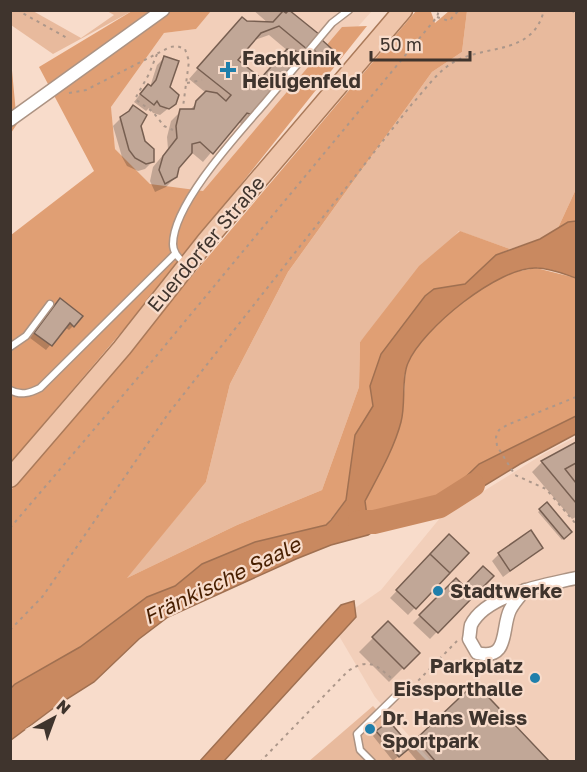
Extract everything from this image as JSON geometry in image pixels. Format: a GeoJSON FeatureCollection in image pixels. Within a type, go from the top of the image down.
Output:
{"type":"FeatureCollection","features":[{"type":"Feature","properties":{"kind":"main road","name":"Euerdorfer Straße"},"geometry":{"type":"LineString","coordinates":[[10,478],[122,348],[181,260],[403,10]]}},
{"type":"Feature","properties":{"kind":"street"},"geometry":{"type":"LineString","coordinates":[[10,120],[163,10]]}},
{"type":"Feature","properties":{"kind":"street"},"geometry":{"type":"LineString","coordinates":[[525,590],[510,609],[504,639],[499,649],[492,653],[477,652],[469,639],[471,626],[496,602],[525,590],[576,578]]}},
{"type":"Feature","properties":{"kind":"lane"},"geometry":{"type":"LineString","coordinates":[[10,390],[28,394],[40,388],[181,260],[173,246],[175,233],[187,204],[208,170],[332,23],[349,10]]}},
{"type":"Feature","properties":{"kind":"lane"},"geometry":{"type":"LineString","coordinates":[[10,347],[26,336],[50,304]]}},
{"type":"Feature","properties":{"kind":"lane"},"geometry":{"type":"LineString","coordinates":[[372,762],[360,750],[357,734],[405,687]]}},
{"type":"Feature","properties":{"kind":"path"},"geometry":{"type":"LineString","coordinates":[[17,10],[69,39]]}},
{"type":"Feature","properties":{"kind":"path"},"geometry":{"type":"LineString","coordinates":[[10,528],[153,360],[437,17],[439,10]]}},
{"type":"Feature","properties":{"kind":"path"},"geometry":{"type":"LineString","coordinates":[[437,17],[449,21],[459,10]]}},
{"type":"Feature","properties":{"kind":"path"},"geometry":{"type":"LineString","coordinates":[[10,630],[43,596],[168,414],[412,104],[454,61],[519,42],[534,34],[542,20],[544,10]]}},
{"type":"Feature","properties":{"kind":"path"},"geometry":{"type":"LineString","coordinates":[[572,10],[576,15]]}},
{"type":"Feature","properties":{"kind":"path"},"geometry":{"type":"LineString","coordinates":[[40,98],[86,90],[170,47],[177,46],[185,49],[189,61],[183,107]]}},
{"type":"Feature","properties":{"kind":"path"},"geometry":{"type":"LineString","coordinates":[[157,54],[135,99],[153,112],[164,126],[173,130]]}},
{"type":"Feature","properties":{"kind":"path"},"geometry":{"type":"LineString","coordinates":[[187,83],[202,80]]}},
{"type":"Feature","properties":{"kind":"path"},"geometry":{"type":"LineString","coordinates":[[576,397],[498,430],[496,437],[497,446],[515,475],[546,489],[576,524]]}},
{"type":"Feature","properties":{"kind":"path"},"geometry":{"type":"LineString","coordinates":[[260,762],[348,670],[359,663],[367,663],[376,666],[405,687],[413,686],[471,626]]}},
{"type":"Feature","properties":{"kind":"shaded area"},"geometry":{"type":"Polygon","coordinates":[[[11,11],[33,11],[81,38],[114,15],[107,11],[132,11],[53,54],[11,25],[11,11]]]}},
{"type":"Feature","properties":{"kind":"shaded area"},"geometry":{"type":"Polygon","coordinates":[[[132,11],[211,11],[196,29],[164,33],[111,107],[115,149],[150,184],[203,191],[342,27],[367,26],[147,302],[11,462],[11,235],[94,171],[39,67],[132,11]]]}},
{"type":"Feature","properties":{"kind":"shaded area","name":"Fachklinik Heiligenfeld"},"geometry":{"type":"Polygon","coordinates":[[[211,11],[372,11],[202,200],[150,184],[115,149],[111,107],[164,33],[196,29],[211,11]]]}},
{"type":"Feature","properties":{"kind":"shaded area"},"geometry":{"type":"Polygon","coordinates":[[[416,11],[433,11],[431,12],[435,23],[449,11],[467,11],[462,52],[432,72],[288,272],[230,384],[206,482],[127,578],[237,525],[322,490],[359,387],[360,342],[419,266],[460,231],[510,249],[496,255],[465,284],[434,289],[425,296],[397,334],[371,386],[373,406],[350,479],[346,500],[326,525],[255,542],[202,564],[175,586],[147,597],[80,647],[11,688],[11,490],[416,11]]]}},
{"type":"Feature","properties":{"kind":"shaded area"},"geometry":{"type":"Polygon","coordinates":[[[467,11],[576,11],[576,189],[558,228],[540,239],[510,249],[459,231],[360,342],[359,387],[322,490],[237,525],[125,579],[206,482],[230,384],[288,272],[432,72],[462,52],[467,11]]]}},
{"type":"Feature","properties":{"kind":"shaded area"},"geometry":{"type":"Polygon","coordinates":[[[10,49],[17,124],[11,133],[10,133],[10,49]]]}},
{"type":"Feature","properties":{"kind":"shaded area"},"geometry":{"type":"Polygon","coordinates":[[[576,189],[576,221],[558,228],[576,189]]]}},
{"type":"Feature","properties":{"kind":"shaded area"},"geometry":{"type":"Polygon","coordinates":[[[536,268],[576,278],[576,416],[479,464],[443,499],[367,516],[365,501],[391,447],[404,394],[406,365],[416,346],[448,313],[495,279],[514,272],[536,268]]]}},
{"type":"Feature","properties":{"kind":"shaded area"},"geometry":{"type":"Polygon","coordinates":[[[576,437],[576,761],[431,761],[375,697],[332,624],[381,590],[440,518],[545,453],[576,437]]]}},
{"type":"Feature","properties":{"kind":"shaded area","name":"Dr. Hans Weiss Sportpark"},"geometry":{"type":"Polygon","coordinates":[[[373,706],[427,761],[308,762],[373,706]]]}},
{"type":"Feature","properties":{"kind":"water"},"geometry":{"type":"Polygon","coordinates":[[[576,221],[576,278],[537,268],[521,270],[503,277],[483,288],[445,317],[416,349],[406,369],[402,415],[398,432],[365,501],[367,516],[393,518],[368,535],[331,545],[296,559],[168,617],[139,639],[94,682],[59,704],[11,740],[11,688],[15,684],[80,647],[147,597],[175,586],[202,564],[255,542],[326,525],[346,500],[355,435],[373,406],[370,386],[381,354],[425,296],[434,289],[465,284],[496,255],[540,239],[568,222],[576,221]]]}},
{"type":"Feature","properties":{"kind":"water"},"geometry":{"type":"Polygon","coordinates":[[[576,416],[576,434],[520,464],[448,508],[443,499],[479,464],[576,416]]]}},
{"type":"Feature","properties":{"kind":"water"},"geometry":{"type":"Polygon","coordinates":[[[354,601],[356,617],[224,761],[200,761],[341,605],[354,601]]]}},
{"type":"Feature","properties":{"kind":"building"},"geometry":{"type":"Polygon","coordinates":[[[289,10],[320,35],[308,50],[279,26],[261,33],[238,60],[261,78],[287,49],[303,53],[301,58],[253,115],[247,113],[213,154],[200,142],[192,144],[192,153],[179,168],[177,177],[165,184],[159,170],[163,156],[177,138],[176,126],[180,109],[194,109],[196,101],[206,91],[217,93],[226,101],[231,95],[197,68],[242,17],[247,21],[273,22],[283,11],[286,13],[289,10]]]}},
{"type":"Feature","properties":{"kind":"building"},"geometry":{"type":"Polygon","coordinates":[[[322,40],[332,49],[323,59],[313,49],[322,40]]]}},
{"type":"Feature","properties":{"kind":"building"},"geometry":{"type":"Polygon","coordinates":[[[164,56],[179,61],[170,87],[179,95],[176,104],[169,109],[160,106],[157,101],[154,105],[140,94],[148,84],[151,86],[156,80],[164,56]]]}},
{"type":"Feature","properties":{"kind":"building"},"geometry":{"type":"Polygon","coordinates":[[[133,105],[147,115],[141,126],[145,141],[154,149],[154,162],[146,164],[135,158],[129,150],[120,117],[133,105]]]}},
{"type":"Feature","properties":{"kind":"building"},"geometry":{"type":"Polygon","coordinates":[[[60,298],[83,316],[74,327],[70,323],[52,346],[34,333],[60,298]]]}},
{"type":"Feature","properties":{"kind":"building"},"geometry":{"type":"Polygon","coordinates":[[[576,442],[576,463],[565,469],[576,483],[576,503],[541,461],[576,442]]]}},
{"type":"Feature","properties":{"kind":"building"},"geometry":{"type":"Polygon","coordinates":[[[547,502],[572,532],[564,539],[539,509],[547,502]]]}},
{"type":"Feature","properties":{"kind":"building"},"geometry":{"type":"Polygon","coordinates":[[[531,530],[543,548],[510,571],[498,553],[531,530]]]}},
{"type":"Feature","properties":{"kind":"building"},"geometry":{"type":"Polygon","coordinates":[[[449,534],[469,553],[450,573],[430,554],[449,534]]]}},
{"type":"Feature","properties":{"kind":"building"},"geometry":{"type":"Polygon","coordinates":[[[430,554],[450,573],[416,609],[396,590],[430,554]]]}},
{"type":"Feature","properties":{"kind":"building"},"geometry":{"type":"Polygon","coordinates":[[[483,566],[494,576],[474,596],[464,586],[483,566]]]}},
{"type":"Feature","properties":{"kind":"building"},"geometry":{"type":"Polygon","coordinates":[[[456,578],[474,596],[438,633],[419,615],[456,578]]]}},
{"type":"Feature","properties":{"kind":"building"},"geometry":{"type":"Polygon","coordinates":[[[388,621],[420,653],[404,669],[372,637],[388,621]]]}},
{"type":"Feature","properties":{"kind":"building"},"geometry":{"type":"Polygon","coordinates":[[[475,683],[550,762],[436,762],[416,739],[475,683]]]}},
{"type":"Feature","properties":{"kind":"building"},"geometry":{"type":"Polygon","coordinates":[[[389,721],[411,747],[399,757],[376,731],[389,721]]]}},
{"type":"Feature","properties":{"kind":"waterway","name":"Fränkische Saale"},"geometry":{"type":"LineString","coordinates":[[360,522],[374,522],[440,506],[473,485]]}},
{"type":"Feature","properties":{"kind":"place","name":"Fachklinik Heiligenfeld"},"geometry":{"type":"Point","coordinates":[228,70]}},
{"type":"Feature","properties":{"kind":"place","name":"Stadtwerke"},"geometry":{"type":"Point","coordinates":[438,591]}},
{"type":"Feature","properties":{"kind":"place","name":"Parkplatz Eissporthalle"},"geometry":{"type":"Point","coordinates":[535,678]}},
{"type":"Feature","properties":{"kind":"place","name":"Dr. Hans Weiss Sportpark"},"geometry":{"type":"Point","coordinates":[370,729]}}]}
